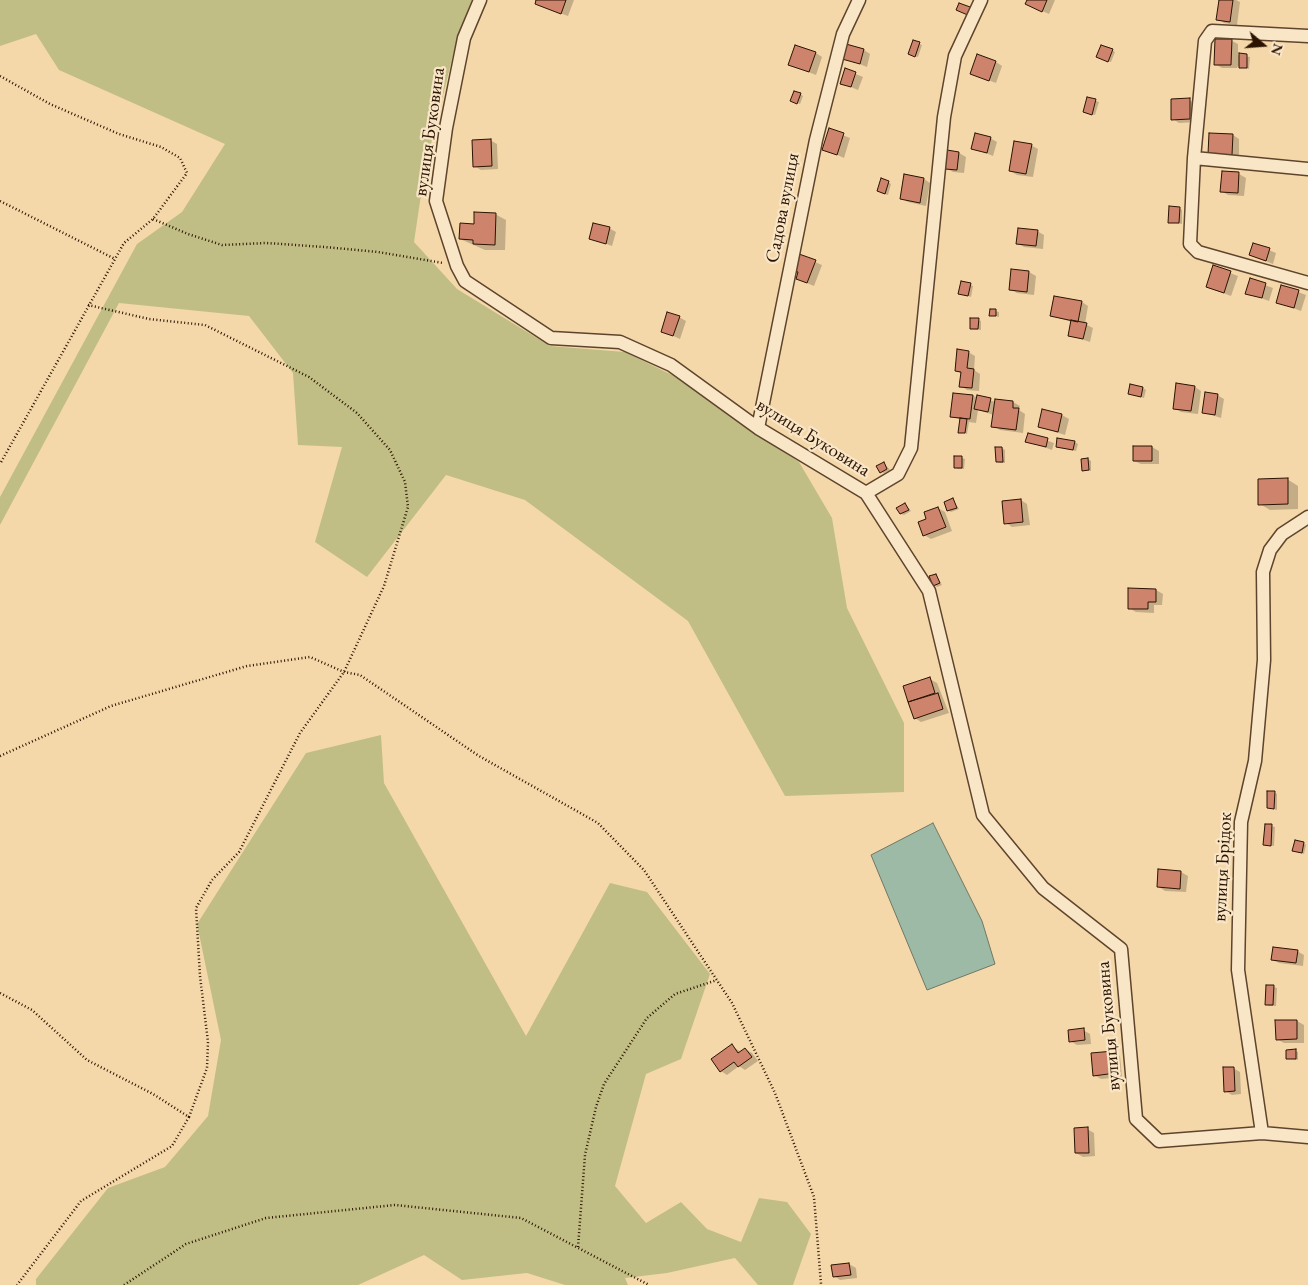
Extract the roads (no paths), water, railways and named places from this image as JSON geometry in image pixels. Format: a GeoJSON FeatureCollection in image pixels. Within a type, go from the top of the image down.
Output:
{"type":"FeatureCollection","features":[{"type":"Feature","properties":{"kind":"street","name":"вулиця Буковина"},"geometry":{"type":"LineString","coordinates":[[480,0],[464,38],[446,128],[436,201],[457,266],[465,281],[550,338],[620,342],[671,365],[758,428],[866,493],[929,591],[983,815],[1044,888],[1121,949],[1136,1119],[1159,1141],[1262,1133]]}},
{"type":"Feature","properties":{"kind":"street","name":"Садова вулиця"},"geometry":{"type":"LineString","coordinates":[[758,428],[816,140],[843,34],[859,0]]}},
{"type":"Feature","properties":{"kind":"street"},"geometry":{"type":"LineString","coordinates":[[866,493],[898,474],[911,448],[944,117],[955,56],[981,0]]}},
{"type":"Feature","properties":{"kind":"street"},"geometry":{"type":"LineString","coordinates":[[1308,36],[1212,31],[1205,41],[1194,158],[1190,244],[1198,252],[1308,283]]}},
{"type":"Feature","properties":{"kind":"street"},"geometry":{"type":"LineString","coordinates":[[1194,158],[1308,169]]}},
{"type":"Feature","properties":{"kind":"street","name":"вулиця Брідок"},"geometry":{"type":"LineString","coordinates":[[1262,1133],[1238,970],[1241,822],[1255,761],[1263,670],[1263,572],[1270,550],[1282,534],[1308,516]]}},
{"type":"Feature","properties":{"kind":"street"},"geometry":{"type":"LineString","coordinates":[[1262,1133],[1308,1137]]}}]}
